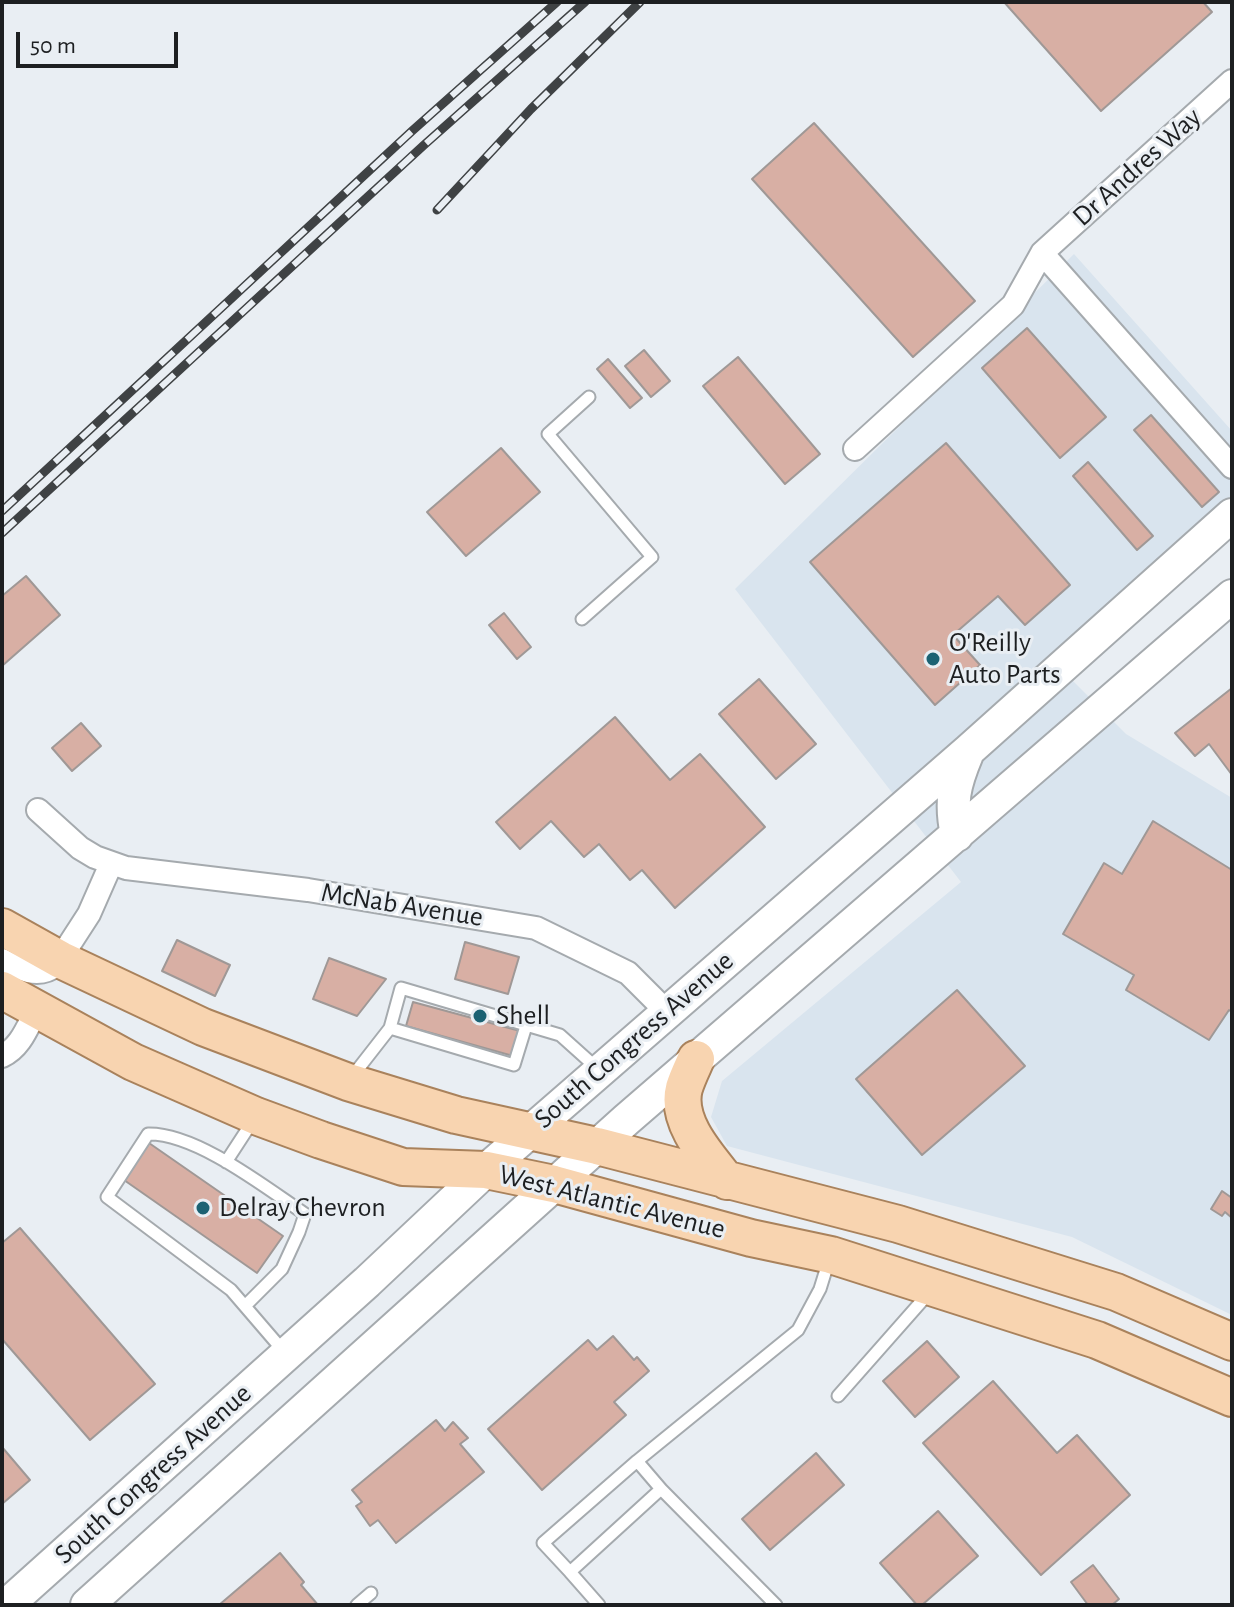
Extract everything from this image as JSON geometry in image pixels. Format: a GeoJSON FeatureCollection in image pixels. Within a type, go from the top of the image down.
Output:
{"type":"FeatureCollection","features":[{"type":"Feature","properties":{"kind":"main road","name":"South Congress Avenue"},"geometry":{"type":"LineString","coordinates":[[7,1605],[486,1170],[968,751],[1232,515]]}},
{"type":"Feature","properties":{"kind":"main road","name":"South Congress Avenue"},"geometry":{"type":"LineString","coordinates":[[87,1605],[597,1146],[1232,596]]}},
{"type":"Feature","properties":{"kind":"main road"},"geometry":{"type":"LineString","coordinates":[[957,835],[952,811],[955,784],[968,751]]}},
{"type":"Feature","properties":{"kind":"main road","name":"West Atlantic Avenue"},"geometry":{"type":"LineString","coordinates":[[2,927],[61,960],[215,1032],[348,1082],[456,1115],[597,1146],[994,1252],[1116,1292],[1232,1342]]}},
{"type":"Feature","properties":{"kind":"main road","name":"West Atlantic Avenue"},"geometry":{"type":"LineString","coordinates":[[2,990],[133,1062],[256,1116],[403,1167],[486,1170],[554,1184],[751,1238],[831,1255],[1097,1340],[1232,1398]]}},
{"type":"Feature","properties":{"kind":"main road"},"geometry":{"type":"LineString","coordinates":[[696,1059],[683,1090],[685,1116],[700,1145],[727,1181]]}},
{"type":"Feature","properties":{"kind":"street","name":"Dr Andres Way"},"geometry":{"type":"LineString","coordinates":[[855,449],[1013,305],[1042,253],[1232,81]]}},
{"type":"Feature","properties":{"kind":"street"},"geometry":{"type":"LineString","coordinates":[[1042,253],[1232,467]]}},
{"type":"Feature","properties":{"kind":"street"},"geometry":{"type":"LineString","coordinates":[[2,960],[19,969],[50,970],[61,960],[89,914],[111,864],[80,848],[38,810]]}},
{"type":"Feature","properties":{"kind":"street","name":"McNab Avenue"},"geometry":{"type":"LineString","coordinates":[[111,864],[308,890],[536,928],[628,973],[667,1012]]}},
{"type":"Feature","properties":{"kind":"street"},"geometry":{"type":"LineString","coordinates":[[2,1056],[10,1053],[21,1040],[36,1011]]}},
{"type":"Feature","properties":{"kind":"lane"},"geometry":{"type":"LineString","coordinates":[[582,619],[652,557],[548,434],[589,397]]}},
{"type":"Feature","properties":{"kind":"lane"},"geometry":{"type":"LineString","coordinates":[[348,1082],[390,1028],[401,988],[438,1004],[560,1035],[600,1070]]}},
{"type":"Feature","properties":{"kind":"lane"},"geometry":{"type":"LineString","coordinates":[[390,1028],[457,1044],[514,1065],[526,1026]]}},
{"type":"Feature","properties":{"kind":"lane"},"geometry":{"type":"LineString","coordinates":[[226,1162],[256,1116]]}},
{"type":"Feature","properties":{"kind":"lane"},"geometry":{"type":"LineString","coordinates":[[245,1306],[282,1269],[305,1214],[226,1162],[166,1134],[148,1134],[107,1197],[231,1290],[286,1354]]}},
{"type":"Feature","properties":{"kind":"lane"},"geometry":{"type":"LineString","coordinates":[[599,1605],[543,1543],[637,1461],[798,1330],[820,1289],[831,1255]]}},
{"type":"Feature","properties":{"kind":"lane"},"geometry":{"type":"LineString","coordinates":[[838,1396],[934,1287]]}},
{"type":"Feature","properties":{"kind":"lane"},"geometry":{"type":"LineString","coordinates":[[637,1461],[776,1605]]}},
{"type":"Feature","properties":{"kind":"lane"},"geometry":{"type":"LineString","coordinates":[[570,1572],[661,1489]]}},
{"type":"Feature","properties":{"kind":"lane"},"geometry":{"type":"LineString","coordinates":[[357,1605],[371,1593]]}},
{"type":"Feature","properties":{"kind":"shaded area"},"geometry":{"type":"Polygon","coordinates":[[[1074,254],[1232,431],[1232,495],[1050,658],[1126,734],[1232,798],[1232,1315],[1072,1237],[727,1146],[711,1117],[722,1081],[961,882],[735,589],[1074,254]]]}},
{"type":"Feature","properties":{"kind":"building"},"geometry":{"type":"Polygon","coordinates":[[[1004,2],[1203,2],[1212,12],[1101,111],[1004,2]]]}},
{"type":"Feature","properties":{"kind":"building"},"geometry":{"type":"Polygon","coordinates":[[[814,123],[975,301],[913,357],[752,179],[814,123]]]}},
{"type":"Feature","properties":{"kind":"building"},"geometry":{"type":"Polygon","coordinates":[[[1027,328],[1106,417],[1060,458],[982,368],[1027,328]]]}},
{"type":"Feature","properties":{"kind":"building"},"geometry":{"type":"Polygon","coordinates":[[[644,350],[670,381],[651,397],[625,366],[644,350]]]}},
{"type":"Feature","properties":{"kind":"building"},"geometry":{"type":"Polygon","coordinates":[[[738,357],[820,454],[785,484],[703,386],[738,357]]]}},
{"type":"Feature","properties":{"kind":"building"},"geometry":{"type":"Polygon","coordinates":[[[608,359],[642,398],[630,408],[597,369],[608,359]]]}},
{"type":"Feature","properties":{"kind":"building"},"geometry":{"type":"Polygon","coordinates":[[[1151,415],[1219,492],[1202,507],[1134,430],[1151,415]]]}},
{"type":"Feature","properties":{"kind":"building"},"geometry":{"type":"Polygon","coordinates":[[[946,443],[1070,585],[1025,625],[998,596],[953,635],[980,665],[935,705],[810,562],[946,443]]]}},
{"type":"Feature","properties":{"kind":"building"},"geometry":{"type":"Polygon","coordinates":[[[501,448],[540,492],[466,556],[427,512],[501,448]]]}},
{"type":"Feature","properties":{"kind":"building"},"geometry":{"type":"Polygon","coordinates":[[[1088,462],[1153,536],[1137,550],[1073,476],[1088,462]]]}},
{"type":"Feature","properties":{"kind":"building"},"geometry":{"type":"Polygon","coordinates":[[[26,576],[60,615],[2,666],[2,596],[26,576]]]}},
{"type":"Feature","properties":{"kind":"building"},"geometry":{"type":"Polygon","coordinates":[[[504,613],[531,647],[517,659],[489,625],[504,613]]]}},
{"type":"Feature","properties":{"kind":"building"},"geometry":{"type":"Polygon","coordinates":[[[759,679],[816,744],[776,779],[719,714],[759,679]]]}},
{"type":"Feature","properties":{"kind":"building"},"geometry":{"type":"Polygon","coordinates":[[[1232,688],[1232,775],[1209,744],[1195,756],[1175,733],[1232,688]]]}},
{"type":"Feature","properties":{"kind":"building"},"geometry":{"type":"Polygon","coordinates":[[[615,717],[670,780],[700,754],[765,827],[675,908],[642,870],[630,880],[599,844],[584,857],[551,821],[520,849],[496,822],[615,717]]]}},
{"type":"Feature","properties":{"kind":"building"},"geometry":{"type":"Polygon","coordinates":[[[81,723],[101,746],[72,771],[52,748],[81,723]]]}},
{"type":"Feature","properties":{"kind":"building"},"geometry":{"type":"Polygon","coordinates":[[[1153,821],[1232,870],[1232,1012],[1229,1010],[1209,1040],[1126,990],[1134,975],[1063,934],[1104,863],[1122,874],[1153,821]]]}},
{"type":"Feature","properties":{"kind":"building"},"geometry":{"type":"Polygon","coordinates":[[[177,940],[230,965],[215,996],[162,971],[177,940]]]}},
{"type":"Feature","properties":{"kind":"building"},"geometry":{"type":"Polygon","coordinates":[[[465,942],[519,957],[508,994],[455,979],[465,942]]]}},
{"type":"Feature","properties":{"kind":"building"},"geometry":{"type":"Polygon","coordinates":[[[329,958],[386,979],[357,1016],[313,999],[329,958]]]}},
{"type":"Feature","properties":{"kind":"building"},"geometry":{"type":"Polygon","coordinates":[[[957,990],[1025,1066],[922,1155],[856,1079],[957,990]]]}},
{"type":"Feature","properties":{"kind":"building"},"geometry":{"type":"Polygon","coordinates":[[[413,1002],[520,1031],[513,1056],[406,1026],[413,1002]]]}},
{"type":"Feature","properties":{"kind":"building","name":"Delray Chevron"},"geometry":{"type":"Polygon","coordinates":[[[149,1143],[283,1236],[257,1273],[124,1180],[149,1143]]]}},
{"type":"Feature","properties":{"kind":"building"},"geometry":{"type":"Polygon","coordinates":[[[1222,1191],[1232,1198],[1232,1218],[1225,1212],[1222,1216],[1211,1209],[1222,1191]]]}},
{"type":"Feature","properties":{"kind":"building"},"geometry":{"type":"Polygon","coordinates":[[[20,1228],[155,1384],[90,1440],[2,1339],[2,1243],[20,1228]]]}},
{"type":"Feature","properties":{"kind":"building"},"geometry":{"type":"Polygon","coordinates":[[[613,1336],[634,1360],[637,1357],[649,1371],[614,1402],[626,1415],[542,1490],[488,1429],[588,1340],[597,1350],[613,1336]]]}},
{"type":"Feature","properties":{"kind":"building"},"geometry":{"type":"Polygon","coordinates":[[[927,1341],[959,1377],[915,1417],[883,1381],[927,1341]]]}},
{"type":"Feature","properties":{"kind":"building"},"geometry":{"type":"Polygon","coordinates":[[[993,1381],[1057,1453],[1077,1435],[1130,1495],[1041,1575],[923,1443],[993,1381]]]}},
{"type":"Feature","properties":{"kind":"building"},"geometry":{"type":"Polygon","coordinates":[[[436,1420],[445,1431],[453,1422],[468,1438],[460,1444],[484,1472],[396,1543],[378,1520],[370,1526],[356,1506],[362,1502],[352,1490],[436,1420]]]}},
{"type":"Feature","properties":{"kind":"building"},"geometry":{"type":"Polygon","coordinates":[[[2,1447],[30,1480],[2,1504],[2,1447]]]}},
{"type":"Feature","properties":{"kind":"building"},"geometry":{"type":"Polygon","coordinates":[[[816,1453],[844,1485],[770,1550],[742,1519],[816,1453]]]}},
{"type":"Feature","properties":{"kind":"building"},"geometry":{"type":"Polygon","coordinates":[[[938,1511],[978,1556],[922,1605],[917,1605],[880,1563],[938,1511]]]}},
{"type":"Feature","properties":{"kind":"building"},"geometry":{"type":"Polygon","coordinates":[[[280,1553],[318,1605],[219,1605],[280,1553]]]}},
{"type":"Feature","properties":{"kind":"building"},"geometry":{"type":"Polygon","coordinates":[[[1093,1565],[1119,1599],[1112,1605],[1088,1605],[1071,1582],[1093,1565]]]}},
{"type":"Feature","properties":{"kind":"railway"},"geometry":{"type":"LineString","coordinates":[[2,511],[412,131],[557,2]]}},
{"type":"Feature","properties":{"kind":"railway"},"geometry":{"type":"LineString","coordinates":[[2,533],[424,145],[585,2]]}},
{"type":"Feature","properties":{"kind":"railway"},"geometry":{"type":"LineString","coordinates":[[437,210],[531,109],[640,2]]}},
{"type":"Feature","properties":{"kind":"place","name":"O'Reilly Auto Parts"},"geometry":{"type":"Point","coordinates":[933,659]}},
{"type":"Feature","properties":{"kind":"place","name":"Shell"},"geometry":{"type":"Point","coordinates":[480,1016]}},
{"type":"Feature","properties":{"kind":"place","name":"Delray Chevron"},"geometry":{"type":"Point","coordinates":[203,1208]}}]}
